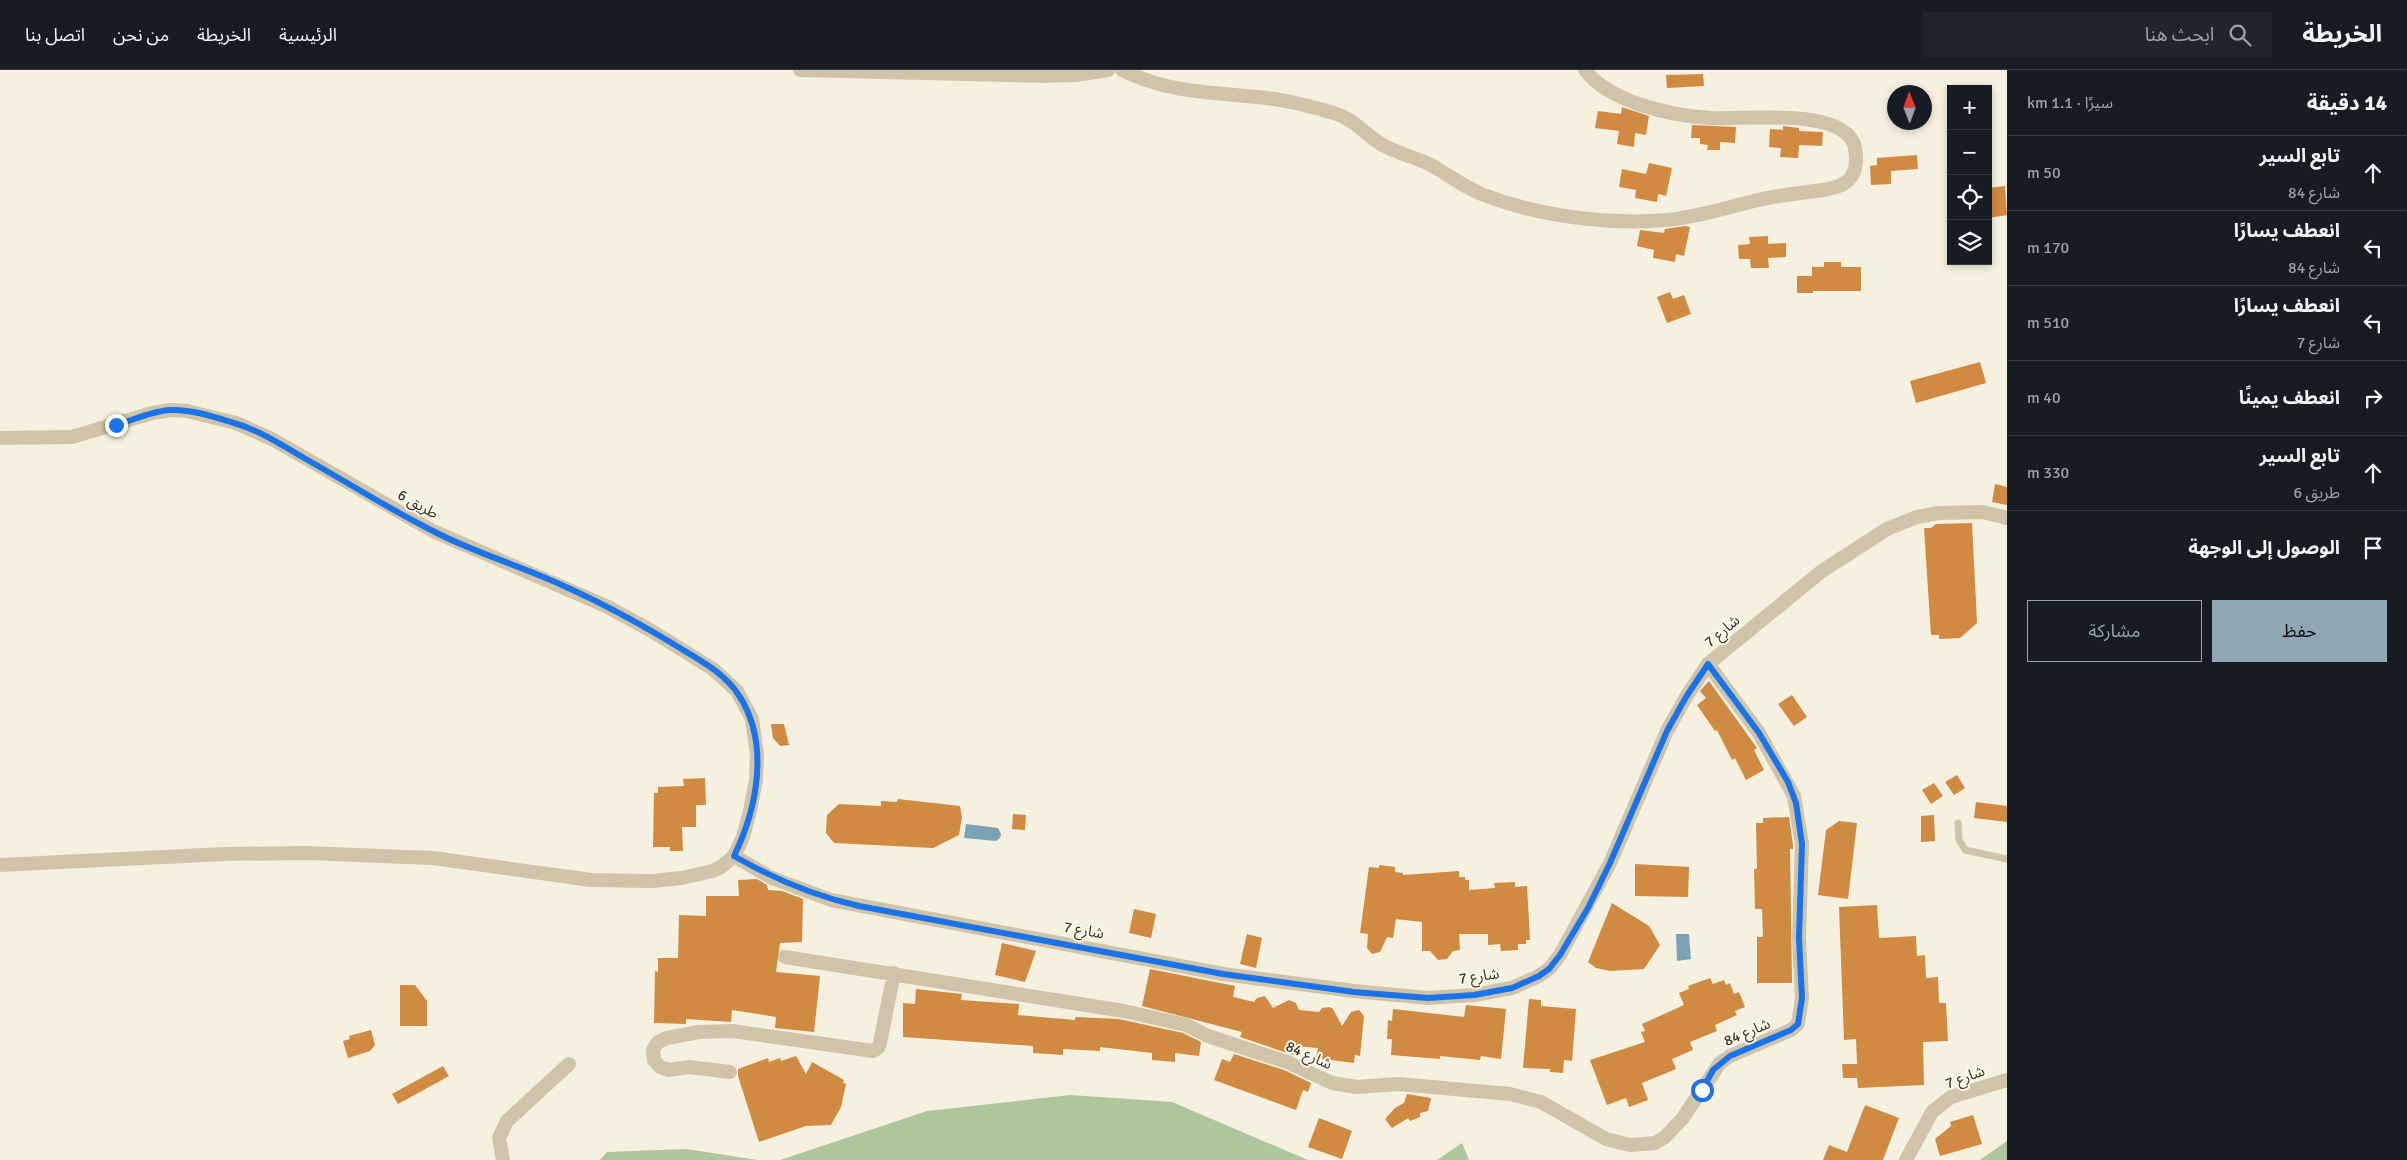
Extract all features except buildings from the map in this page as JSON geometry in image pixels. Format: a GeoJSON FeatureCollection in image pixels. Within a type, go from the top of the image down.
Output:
{"type":"FeatureCollection","features":[{"type":"Feature","properties":{"kind":"street"},"geometry":{"type":"LineString","coordinates":[[800,70],[1044,76],[1074,75],[1108,70]]}},
{"type":"Feature","properties":{"kind":"street"},"geometry":{"type":"LineString","coordinates":[[1122,70],[1161,86],[1268,98],[1331,112],[1355,122],[1383,145],[1429,164],[1483,195],[1532,210],[1578,217],[1667,220],[1780,195],[1838,187],[1850,180],[1854,174],[1856,154],[1852,140],[1843,130],[1829,124],[1804,119],[1706,118],[1666,111],[1609,91],[1595,81],[1586,70]]}},
{"type":"Feature","properties":{"kind":"street","name":"طريق 6"},"geometry":{"type":"LineString","coordinates":[[0,438],[72,437],[152,413],[171,410],[236,423],[272,439],[433,531],[606,606],[650,630],[714,669],[730,684],[752,719],[757,755],[756,780],[743,837],[734,856]]}},
{"type":"Feature","properties":{"kind":"street","name":"شارع 7"},"geometry":{"type":"LineString","coordinates":[[734,856],[772,878],[831,900],[1223,974],[1354,992],[1428,998],[1493,992],[1526,983],[1539,976],[1549,969],[1560,955],[1588,908],[1610,863],[1667,731],[1686,697],[1708,664],[1822,571],[1887,529],[1917,517],[1938,513],[1983,512],[2007,518]]}},
{"type":"Feature","properties":{"kind":"street","name":"شارع 84"},"geometry":{"type":"LineString","coordinates":[[785,957],[894,973],[1124,1012],[1186,1025],[1230,1044],[1287,1062],[1332,1083],[1357,1086],[1398,1084],[1510,1094],[1541,1102],[1592,1131],[1620,1143],[1640,1146],[1661,1140],[1682,1119],[1720,1063],[1740,1051],[1791,1030],[1798,1024],[1801,1009],[1799,938],[1802,844],[1794,796],[1759,733],[1708,664]]}},
{"type":"Feature","properties":{"kind":"street"},"geometry":{"type":"LineString","coordinates":[[0,865],[244,853],[354,854],[433,858],[591,880],[652,881],[712,871],[721,867],[734,856]]}},
{"type":"Feature","properties":{"kind":"street"},"geometry":{"type":"LineString","coordinates":[[730,1072],[689,1067],[669,1070],[660,1067],[654,1060],[653,1050],[658,1042],[667,1038],[699,1032],[732,1031],[874,1051],[880,1043],[894,973]]}},
{"type":"Feature","properties":{"kind":"street"},"geometry":{"type":"LineString","coordinates":[[503,1160],[499,1148],[499,1138],[507,1120],[569,1064]]}},
{"type":"Feature","properties":{"kind":"street","name":"شارع 7"},"geometry":{"type":"LineString","coordinates":[[1906,1160],[1932,1112],[1951,1097],[2007,1080]]}},
{"type":"Feature","properties":{"kind":"lane"},"geometry":{"type":"LineString","coordinates":[[1958,823],[1959,840],[1965,850],[2007,859]]}},
{"type":"Feature","properties":{"kind":"green space"},"geometry":{"type":"Polygon","coordinates":[[[1071,1095],[1172,1102],[1308,1160],[780,1160],[927,1111],[1071,1095]]]}},
{"type":"Feature","properties":{"kind":"green space"},"geometry":{"type":"Polygon","coordinates":[[[2007,1141],[2007,1160],[1980,1160],[2007,1141]]]}},
{"type":"Feature","properties":{"kind":"green space"},"geometry":{"type":"Polygon","coordinates":[[[1462,1143],[1469,1160],[1437,1160],[1462,1143]]]}},
{"type":"Feature","properties":{"kind":"green space"},"geometry":{"type":"Polygon","coordinates":[[[686,1149],[758,1160],[600,1160],[607,1152],[686,1149]]]}},
{"type":"Feature","properties":{"kind":"water"},"geometry":{"type":"Polygon","coordinates":[[[966,824],[998,828],[1001,834],[1000,838],[996,841],[964,838],[966,824]]]}},
{"type":"Feature","properties":{"kind":"water"},"geometry":{"type":"Polygon","coordinates":[[[1676,934],[1689,934],[1691,959],[1677,961],[1676,934]]]}},
{"type":"Feature","properties":{"kind":"route"},"geometry":{"type":"LineString","coordinates":[[116,425],[152,413],[171,410],[236,423],[272,439],[433,531],[543,577],[606,606],[714,669],[736,692],[745,706],[752,719],[756,740],[756,780],[743,837],[734,856],[772,878],[831,900],[887,912],[923,917],[1223,974],[1354,992],[1428,998],[1493,992],[1512,988],[1539,976],[1549,969],[1560,955],[1588,908],[1633,814],[1667,731],[1686,697],[1708,664],[1759,733],[1788,782],[1794,796],[1802,844],[1799,938],[1802,998],[1800,1017],[1795,1028],[1730,1056],[1713,1070],[1702,1090]]}}]}
